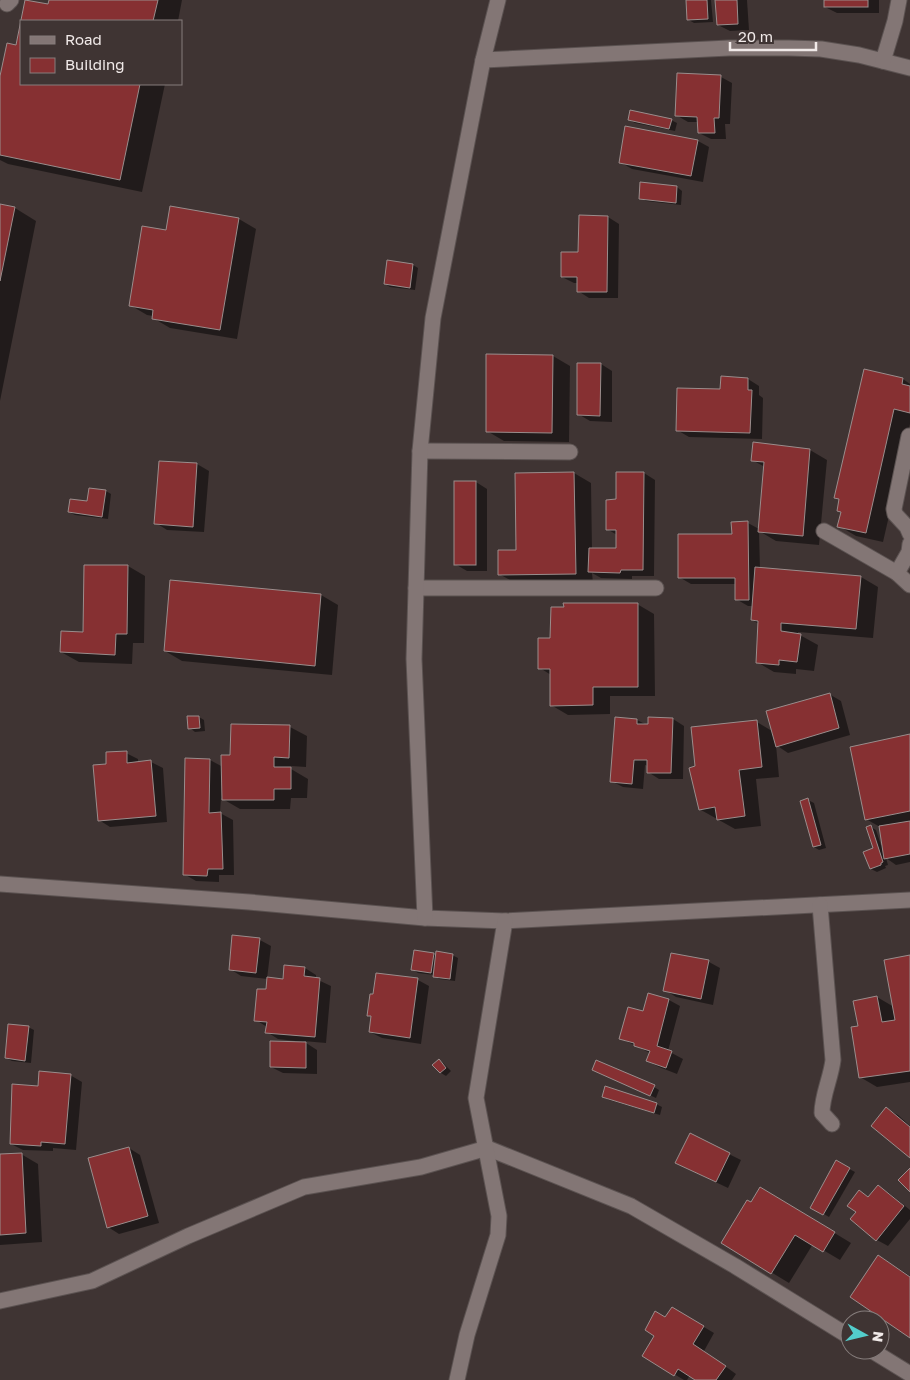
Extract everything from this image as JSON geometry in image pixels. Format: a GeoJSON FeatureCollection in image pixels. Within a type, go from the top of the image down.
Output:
{"type":"FeatureCollection","features":[{"type":"Feature","properties":{"kind":"street"},"geometry":{"type":"LineString","coordinates":[[426,918],[414,659],[420,451],[433,318],[484,60],[498,0]]}},
{"type":"Feature","properties":{"kind":"street"},"geometry":{"type":"LineString","coordinates":[[883,61],[899,0]]}},
{"type":"Feature","properties":{"kind":"street"},"geometry":{"type":"LineString","coordinates":[[484,60],[729,48],[789,48],[840,52],[910,68]]}},
{"type":"Feature","properties":{"kind":"street"},"geometry":{"type":"LineString","coordinates":[[909,436],[894,514],[907,526],[910,534]]}},
{"type":"Feature","properties":{"kind":"street"},"geometry":{"type":"LineString","coordinates":[[420,451],[570,452]]}},
{"type":"Feature","properties":{"kind":"street"},"geometry":{"type":"LineString","coordinates":[[824,531],[897,573],[910,585]]}},
{"type":"Feature","properties":{"kind":"street"},"geometry":{"type":"LineString","coordinates":[[897,573],[909,552],[910,544]]}},
{"type":"Feature","properties":{"kind":"street"},"geometry":{"type":"LineString","coordinates":[[416,588],[656,588]]}},
{"type":"Feature","properties":{"kind":"street"},"geometry":{"type":"LineString","coordinates":[[0,884],[249,902],[426,918],[505,920],[910,900]]}},
{"type":"Feature","properties":{"kind":"street"},"geometry":{"type":"LineString","coordinates":[[820,904],[833,1060],[832,1074],[822,1101],[822,1113],[832,1124]]}},
{"type":"Feature","properties":{"kind":"street"},"geometry":{"type":"LineString","coordinates":[[457,1380],[467,1335],[498,1234],[499,1216],[476,1098],[505,920]]}},
{"type":"Feature","properties":{"kind":"street"},"geometry":{"type":"LineString","coordinates":[[0,1301],[92,1281],[188,1236],[304,1187],[421,1167],[487,1148],[631,1206],[736,1266],[840,1331]]}},
{"type":"Feature","properties":{"kind":"street"},"geometry":{"type":"LineString","coordinates":[[887,1360],[910,1374]]}},
{"type":"Feature","properties":{"kind":"building"},"geometry":{"type":"Polygon","coordinates":[[[25,0],[48,4],[49,0],[158,0],[153,20],[21,20],[25,0]]]}},
{"type":"Feature","properties":{"kind":"building"},"geometry":{"type":"Polygon","coordinates":[[[686,0],[707,0],[708,19],[687,20],[686,0]]]}},
{"type":"Feature","properties":{"kind":"building"},"geometry":{"type":"Polygon","coordinates":[[[715,0],[737,0],[738,24],[717,25],[715,0]]]}},
{"type":"Feature","properties":{"kind":"building"},"geometry":{"type":"Polygon","coordinates":[[[824,0],[868,0],[868,7],[824,7],[824,0]]]}},
{"type":"Feature","properties":{"kind":"building"},"geometry":{"type":"Polygon","coordinates":[[[20,25],[20,85],[140,85],[120,180],[0,155],[0,76],[7,43],[16,45],[20,25]]]}},
{"type":"Feature","properties":{"kind":"building"},"geometry":{"type":"Polygon","coordinates":[[[677,73],[721,75],[719,118],[714,118],[715,133],[698,133],[697,117],[675,116],[677,73]]]}},
{"type":"Feature","properties":{"kind":"building"},"geometry":{"type":"Polygon","coordinates":[[[630,110],[672,119],[669,129],[628,120],[630,110]]]}},
{"type":"Feature","properties":{"kind":"building"},"geometry":{"type":"Polygon","coordinates":[[[625,126],[698,140],[691,176],[619,163],[625,126]]]}},
{"type":"Feature","properties":{"kind":"building"},"geometry":{"type":"Polygon","coordinates":[[[640,182],[677,186],[676,203],[639,199],[640,182]]]}},
{"type":"Feature","properties":{"kind":"building"},"geometry":{"type":"Polygon","coordinates":[[[0,204],[15,207],[0,281],[0,204]]]}},
{"type":"Feature","properties":{"kind":"building"},"geometry":{"type":"Polygon","coordinates":[[[170,206],[239,218],[220,330],[152,319],[153,310],[129,306],[142,226],[166,230],[170,206]]]}},
{"type":"Feature","properties":{"kind":"building"},"geometry":{"type":"Polygon","coordinates":[[[579,215],[608,216],[607,292],[577,292],[577,277],[561,277],[561,252],[578,252],[579,215]]]}},
{"type":"Feature","properties":{"kind":"building"},"geometry":{"type":"Polygon","coordinates":[[[387,260],[413,264],[410,288],[384,284],[387,260]]]}},
{"type":"Feature","properties":{"kind":"building"},"geometry":{"type":"Polygon","coordinates":[[[486,354],[553,355],[552,433],[486,432],[486,354]]]}},
{"type":"Feature","properties":{"kind":"building"},"geometry":{"type":"Polygon","coordinates":[[[577,363],[601,363],[600,416],[577,415],[577,363]]]}},
{"type":"Feature","properties":{"kind":"building"},"geometry":{"type":"Polygon","coordinates":[[[864,369],[903,378],[902,384],[910,386],[910,413],[894,409],[866,533],[837,527],[841,512],[837,511],[839,499],[834,498],[864,369]]]}},
{"type":"Feature","properties":{"kind":"building"},"geometry":{"type":"Polygon","coordinates":[[[721,376],[748,378],[748,390],[752,390],[750,433],[676,431],[677,388],[720,389],[721,376]]]}},
{"type":"Feature","properties":{"kind":"building"},"geometry":{"type":"Polygon","coordinates":[[[753,442],[810,449],[803,536],[758,532],[764,462],[751,461],[753,442]]]}},
{"type":"Feature","properties":{"kind":"building"},"geometry":{"type":"Polygon","coordinates":[[[159,461],[197,463],[193,527],[154,524],[159,461]]]}},
{"type":"Feature","properties":{"kind":"building"},"geometry":{"type":"Polygon","coordinates":[[[574,472],[576,574],[498,575],[498,550],[516,550],[515,473],[574,472]]]}},
{"type":"Feature","properties":{"kind":"building"},"geometry":{"type":"Polygon","coordinates":[[[616,472],[644,472],[643,570],[621,570],[620,573],[588,572],[589,548],[616,548],[616,530],[606,530],[606,500],[616,499],[616,472]]]}},
{"type":"Feature","properties":{"kind":"building"},"geometry":{"type":"Polygon","coordinates":[[[454,481],[476,481],[476,565],[454,565],[454,481]]]}},
{"type":"Feature","properties":{"kind":"building"},"geometry":{"type":"Polygon","coordinates":[[[89,488],[106,490],[102,517],[68,512],[70,499],[87,501],[89,488]]]}},
{"type":"Feature","properties":{"kind":"building"},"geometry":{"type":"Polygon","coordinates":[[[748,521],[749,600],[735,600],[735,578],[678,578],[678,534],[732,534],[731,522],[748,521]]]}},
{"type":"Feature","properties":{"kind":"building"},"geometry":{"type":"Polygon","coordinates":[[[84,565],[128,565],[127,634],[116,634],[115,655],[60,652],[61,631],[83,632],[84,565]]]}},
{"type":"Feature","properties":{"kind":"building"},"geometry":{"type":"Polygon","coordinates":[[[755,567],[861,576],[856,629],[781,623],[781,631],[801,634],[797,662],[779,660],[779,665],[756,663],[758,621],[751,620],[755,567]]]}},
{"type":"Feature","properties":{"kind":"building"},"geometry":{"type":"Polygon","coordinates":[[[170,580],[321,594],[315,666],[164,651],[170,580]]]}},
{"type":"Feature","properties":{"kind":"building"},"geometry":{"type":"Polygon","coordinates":[[[563,603],[638,603],[638,687],[593,687],[593,705],[550,706],[550,669],[538,669],[538,638],[550,638],[551,607],[564,607],[563,603]]]}},
{"type":"Feature","properties":{"kind":"building"},"geometry":{"type":"Polygon","coordinates":[[[830,693],[839,728],[776,747],[766,711],[830,693]]]}},
{"type":"Feature","properties":{"kind":"building"},"geometry":{"type":"Polygon","coordinates":[[[187,716],[199,716],[200,728],[188,729],[187,716]]]}},
{"type":"Feature","properties":{"kind":"building"},"geometry":{"type":"Polygon","coordinates":[[[615,717],[637,719],[637,724],[648,724],[648,717],[673,718],[671,773],[647,773],[647,760],[634,760],[632,784],[610,782],[615,717]]]}},
{"type":"Feature","properties":{"kind":"building"},"geometry":{"type":"Polygon","coordinates":[[[757,720],[762,767],[739,770],[745,816],[717,820],[715,807],[699,810],[689,768],[695,766],[691,727],[757,720]]]}},
{"type":"Feature","properties":{"kind":"building"},"geometry":{"type":"Polygon","coordinates":[[[231,724],[290,725],[289,758],[274,757],[274,767],[291,767],[291,789],[274,789],[274,800],[222,800],[221,755],[230,755],[231,724]]]}},
{"type":"Feature","properties":{"kind":"building"},"geometry":{"type":"Polygon","coordinates":[[[910,734],[910,811],[865,820],[850,747],[910,734]]]}},
{"type":"Feature","properties":{"kind":"building"},"geometry":{"type":"Polygon","coordinates":[[[127,751],[127,763],[151,760],[156,816],[98,821],[93,765],[106,764],[106,752],[127,751]]]}},
{"type":"Feature","properties":{"kind":"building"},"geometry":{"type":"Polygon","coordinates":[[[185,758],[210,759],[209,813],[221,812],[223,869],[208,869],[207,876],[183,875],[185,758]]]}},
{"type":"Feature","properties":{"kind":"building"},"geometry":{"type":"Polygon","coordinates":[[[808,798],[821,845],[813,847],[800,801],[808,798]]]}},
{"type":"Feature","properties":{"kind":"building"},"geometry":{"type":"Polygon","coordinates":[[[910,821],[910,854],[884,859],[879,826],[910,821]]]}},
{"type":"Feature","properties":{"kind":"building"},"geometry":{"type":"Polygon","coordinates":[[[871,825],[883,862],[881,865],[870,869],[863,852],[873,848],[866,827],[871,825]]]}},
{"type":"Feature","properties":{"kind":"building"},"geometry":{"type":"Polygon","coordinates":[[[232,935],[260,938],[256,973],[229,970],[232,935]]]}},
{"type":"Feature","properties":{"kind":"building"},"geometry":{"type":"Polygon","coordinates":[[[414,950],[434,953],[431,973],[411,970],[414,950]]]}},
{"type":"Feature","properties":{"kind":"building"},"geometry":{"type":"Polygon","coordinates":[[[436,951],[453,954],[450,979],[433,977],[436,951]]]}},
{"type":"Feature","properties":{"kind":"building"},"geometry":{"type":"Polygon","coordinates":[[[671,953],[709,960],[701,999],[663,991],[671,953]]]}},
{"type":"Feature","properties":{"kind":"building"},"geometry":{"type":"Polygon","coordinates":[[[910,955],[910,1071],[859,1078],[851,1027],[858,1026],[853,1001],[877,996],[882,1022],[895,1020],[884,960],[910,955]]]}},
{"type":"Feature","properties":{"kind":"building"},"geometry":{"type":"Polygon","coordinates":[[[284,965],[305,967],[304,976],[320,978],[315,1037],[265,1033],[267,1022],[254,1021],[257,989],[266,989],[267,977],[283,979],[284,965]]]}},
{"type":"Feature","properties":{"kind":"building"},"geometry":{"type":"Polygon","coordinates":[[[376,973],[418,978],[410,1038],[369,1032],[371,1016],[367,1016],[370,994],[373,994],[376,973]]]}},
{"type":"Feature","properties":{"kind":"building"},"geometry":{"type":"Polygon","coordinates":[[[648,993],[669,999],[657,1046],[672,1051],[666,1068],[646,1061],[650,1051],[634,1046],[634,1043],[619,1039],[628,1007],[643,1011],[648,993]]]}},
{"type":"Feature","properties":{"kind":"building"},"geometry":{"type":"Polygon","coordinates":[[[8,1024],[29,1026],[25,1061],[5,1058],[8,1024]]]}},
{"type":"Feature","properties":{"kind":"building"},"geometry":{"type":"Polygon","coordinates":[[[270,1041],[306,1042],[306,1068],[270,1067],[270,1041]]]}},
{"type":"Feature","properties":{"kind":"building"},"geometry":{"type":"Polygon","coordinates":[[[439,1059],[446,1068],[440,1073],[432,1065],[439,1059]]]}},
{"type":"Feature","properties":{"kind":"building"},"geometry":{"type":"Polygon","coordinates":[[[596,1060],[655,1085],[650,1096],[592,1070],[596,1060]]]}},
{"type":"Feature","properties":{"kind":"building"},"geometry":{"type":"Polygon","coordinates":[[[39,1071],[71,1074],[65,1144],[41,1142],[41,1146],[10,1144],[12,1084],[38,1086],[39,1071]]]}},
{"type":"Feature","properties":{"kind":"building"},"geometry":{"type":"Polygon","coordinates":[[[605,1086],[657,1103],[654,1113],[602,1097],[605,1086]]]}},
{"type":"Feature","properties":{"kind":"building"},"geometry":{"type":"Polygon","coordinates":[[[886,1107],[910,1127],[910,1158],[871,1126],[886,1107]]]}},
{"type":"Feature","properties":{"kind":"building"},"geometry":{"type":"Polygon","coordinates":[[[690,1133],[730,1153],[716,1182],[675,1163],[690,1133]]]}},
{"type":"Feature","properties":{"kind":"building"},"geometry":{"type":"Polygon","coordinates":[[[129,1147],[148,1216],[107,1228],[88,1158],[129,1147]]]}},
{"type":"Feature","properties":{"kind":"building"},"geometry":{"type":"Polygon","coordinates":[[[22,1153],[26,1233],[0,1235],[0,1154],[22,1153]]]}},
{"type":"Feature","properties":{"kind":"building"},"geometry":{"type":"Polygon","coordinates":[[[836,1160],[850,1168],[823,1215],[810,1208],[836,1160]]]}},
{"type":"Feature","properties":{"kind":"building"},"geometry":{"type":"Polygon","coordinates":[[[910,1168],[910,1192],[898,1180],[910,1168]]]}},
{"type":"Feature","properties":{"kind":"building"},"geometry":{"type":"Polygon","coordinates":[[[878,1185],[904,1206],[876,1241],[850,1219],[856,1212],[847,1206],[859,1190],[868,1197],[878,1185]]]}},
{"type":"Feature","properties":{"kind":"building"},"geometry":{"type":"Polygon","coordinates":[[[760,1187],[835,1232],[823,1252],[795,1235],[771,1274],[721,1243],[747,1200],[751,1202],[760,1187]]]}},
{"type":"Feature","properties":{"kind":"building"},"geometry":{"type":"Polygon","coordinates":[[[878,1255],[910,1277],[910,1338],[890,1324],[890,1310],[869,1310],[850,1297],[878,1255]]]}},
{"type":"Feature","properties":{"kind":"building"},"geometry":{"type":"Polygon","coordinates":[[[672,1307],[704,1326],[693,1344],[726,1366],[716,1380],[695,1380],[678,1369],[674,1376],[642,1356],[654,1336],[645,1330],[655,1311],[665,1317],[672,1307]]]}}]}
